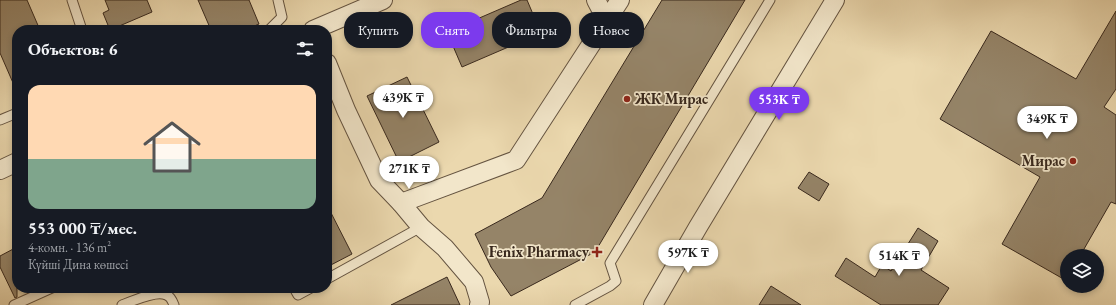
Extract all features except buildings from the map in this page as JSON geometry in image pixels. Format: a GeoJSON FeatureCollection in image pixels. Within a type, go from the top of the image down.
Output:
{"type":"FeatureCollection","features":[{"type":"Feature","properties":{"kind":"street"},"geometry":{"type":"LineString","coordinates":[[325,25],[383,0]]}},
{"type":"Feature","properties":{"kind":"street"},"geometry":{"type":"LineString","coordinates":[[596,0],[602,12]]}},
{"type":"Feature","properties":{"kind":"street"},"geometry":{"type":"LineString","coordinates":[[613,12],[620,0]]}},
{"type":"Feature","properties":{"kind":"street"},"geometry":{"type":"LineString","coordinates":[[653,305],[698,227],[835,0]]}},
{"type":"Feature","properties":{"kind":"street"},"geometry":{"type":"LineString","coordinates":[[401,203],[516,160],[589,48]]}},
{"type":"Feature","properties":{"kind":"street"},"geometry":{"type":"LineString","coordinates":[[332,75],[378,180],[401,203],[421,228],[445,248],[474,282],[480,302],[479,305]]}},
{"type":"Feature","properties":{"kind":"street"},"geometry":{"type":"LineString","coordinates":[[0,170],[12,164]]}},
{"type":"Feature","properties":{"kind":"lane"},"geometry":{"type":"LineString","coordinates":[[72,0],[80,25]]}},
{"type":"Feature","properties":{"kind":"lane"},"geometry":{"type":"LineString","coordinates":[[274,25],[282,16],[278,0]]}},
{"type":"Feature","properties":{"kind":"lane"},"geometry":{"type":"LineString","coordinates":[[575,305],[610,286],[616,281],[610,263],[770,0]]}},
{"type":"Feature","properties":{"kind":"lane"},"geometry":{"type":"LineString","coordinates":[[0,120],[12,115]]}},
{"type":"Feature","properties":{"kind":"lane"},"geometry":{"type":"LineString","coordinates":[[332,276],[421,228]]}},
{"type":"Feature","properties":{"kind":"lane"},"geometry":{"type":"LineString","coordinates":[[14,305],[41,293]]}},
{"type":"Feature","properties":{"kind":"lane"},"geometry":{"type":"LineString","coordinates":[[122,305],[154,294],[164,294],[171,298],[174,305]]}},
{"type":"Feature","properties":{"kind":"place","name":"ЖК Мирас"},"geometry":{"type":"Point","coordinates":[627,99]}},
{"type":"Feature","properties":{"kind":"place","name":"Мирас"},"geometry":{"type":"Point","coordinates":[1073,161]}},
{"type":"Feature","properties":{"kind":"place","name":"Fenix Pharmacy"},"geometry":{"type":"Point","coordinates":[597,252]}}]}
